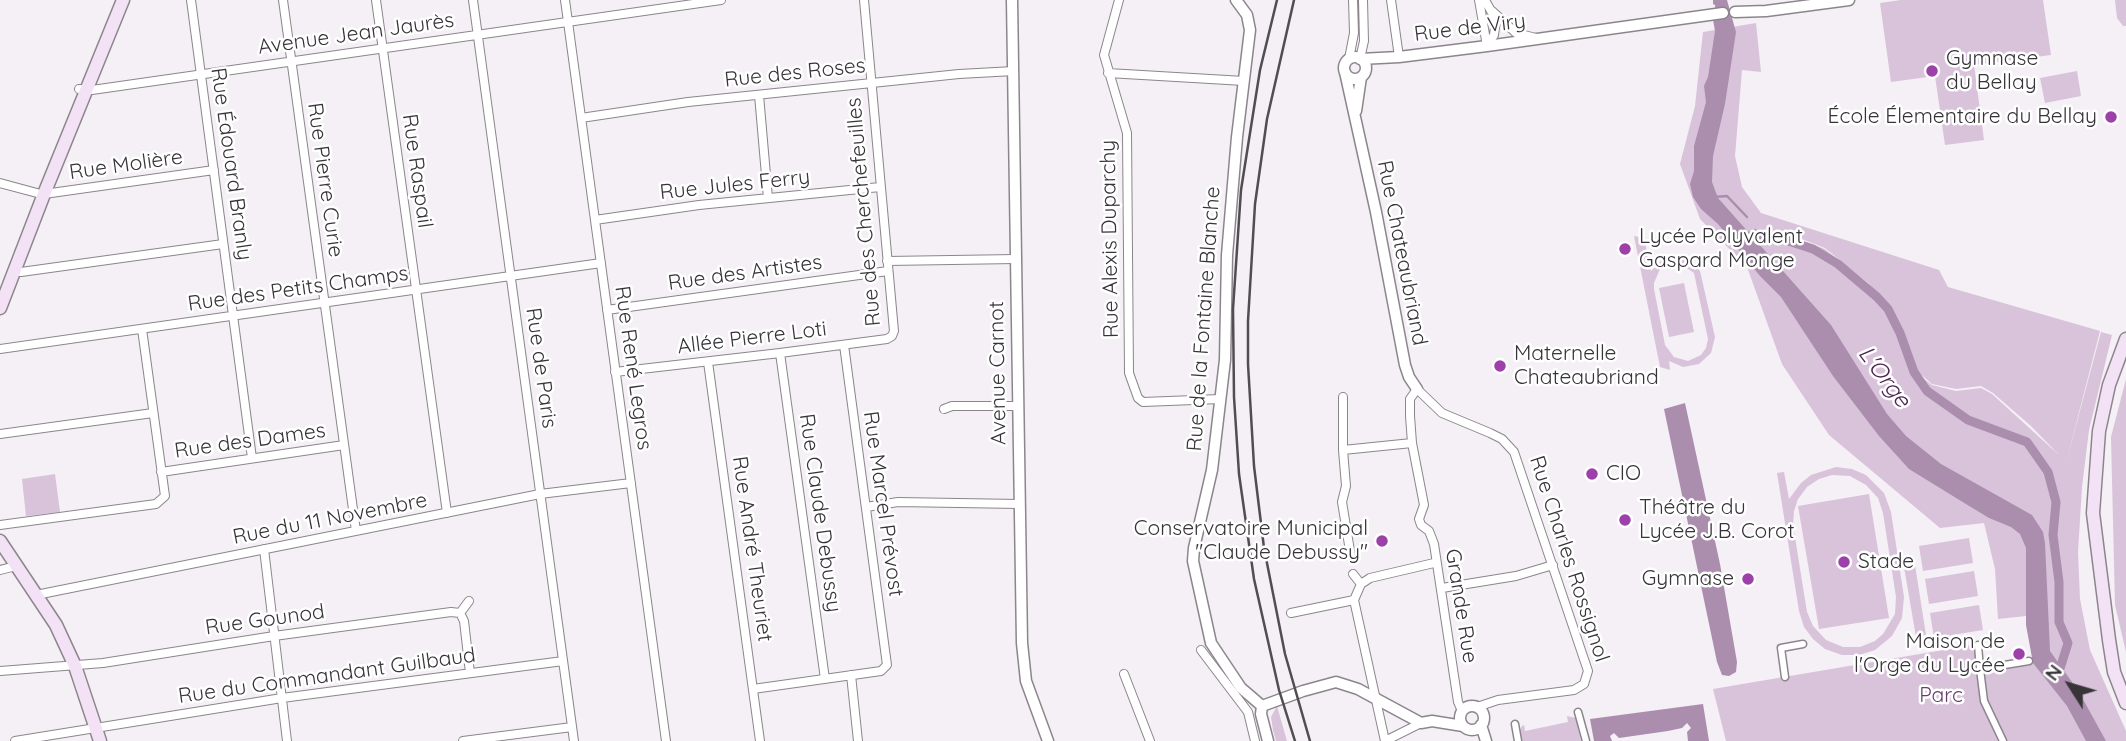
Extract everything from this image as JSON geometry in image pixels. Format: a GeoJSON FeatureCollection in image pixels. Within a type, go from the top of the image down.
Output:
{"type":"FeatureCollection","features":[{"type":"Feature","properties":{"kind":"main road"},"geometry":{"type":"LineString","coordinates":[[0,309],[2,286],[116,0]]}},
{"type":"Feature","properties":{"kind":"main road"},"geometry":{"type":"LineString","coordinates":[[82,89],[123,0]]}},
{"type":"Feature","properties":{"kind":"main road"},"geometry":{"type":"LineString","coordinates":[[2,286],[15,271],[40,194]]}},
{"type":"Feature","properties":{"kind":"main road"},"geometry":{"type":"LineString","coordinates":[[2126,339],[2109,385],[2099,431],[2093,513],[2109,640],[2115,672],[2126,703]]}},
{"type":"Feature","properties":{"kind":"main road"},"geometry":{"type":"LineString","coordinates":[[1,541],[56,625],[75,666],[100,741]]}},
{"type":"Feature","properties":{"kind":"street","name":"Rue Édouard Branly"},"geometry":{"type":"LineString","coordinates":[[191,0],[252,458]]}},
{"type":"Feature","properties":{"kind":"street","name":"Rue Pierre Curie"},"geometry":{"type":"LineString","coordinates":[[283,0],[356,531]]}},
{"type":"Feature","properties":{"kind":"street","name":"Rue Raspail"},"geometry":{"type":"LineString","coordinates":[[376,0],[447,513]]}},
{"type":"Feature","properties":{"kind":"street","name":"Rue de Paris"},"geometry":{"type":"LineString","coordinates":[[473,0],[574,741]]}},
{"type":"Feature","properties":{"kind":"street","name":"Rue René Legros"},"geometry":{"type":"LineString","coordinates":[[565,0],[666,741]]}},
{"type":"Feature","properties":{"kind":"street","name":"Avenue Jean Jaurès"},"geometry":{"type":"LineString","coordinates":[[82,89],[567,21],[656,4],[721,0]]}},
{"type":"Feature","properties":{"kind":"street","name":"Rue des Cherchefeuilles"},"geometry":{"type":"LineString","coordinates":[[864,0],[894,331],[892,337]]}},
{"type":"Feature","properties":{"kind":"street","name":"Avenue Carnot"},"geometry":{"type":"LineString","coordinates":[[1012,0],[1017,406],[1024,669],[1030,695],[1048,741]]}},
{"type":"Feature","properties":{"kind":"street","name":"Rue Alexis Duparchy"},"geometry":{"type":"LineString","coordinates":[[1119,0],[1104,55],[1127,133],[1129,373],[1136,395],[1146,402],[1220,399]]}},
{"type":"Feature","properties":{"kind":"street","name":"Rue de la Fontaine Blanche"},"geometry":{"type":"LineString","coordinates":[[1236,0],[1247,15],[1250,30],[1227,255],[1225,360],[1212,470],[1193,561],[1211,643],[1241,688],[1262,706]]}},
{"type":"Feature","properties":{"kind":"street"},"geometry":{"type":"LineString","coordinates":[[1353,0],[1355,59]]}},
{"type":"Feature","properties":{"kind":"street"},"geometry":{"type":"LineString","coordinates":[[1355,59],[1364,64],[1362,74],[1352,78],[1345,72],[1345,63],[1355,59],[1364,41],[1363,0]]}},
{"type":"Feature","properties":{"kind":"street"},"geometry":{"type":"LineString","coordinates":[[1391,0],[1399,57]]}},
{"type":"Feature","properties":{"kind":"street"},"geometry":{"type":"LineString","coordinates":[[1479,0],[1487,46]]}},
{"type":"Feature","properties":{"kind":"street"},"geometry":{"type":"LineString","coordinates":[[1485,0],[1492,11],[1516,33],[1539,39]]}},
{"type":"Feature","properties":{"kind":"street"},"geometry":{"type":"LineString","coordinates":[[1735,12],[1764,4],[1797,0]]}},
{"type":"Feature","properties":{"kind":"street"},"geometry":{"type":"LineString","coordinates":[[1717,14],[1766,12],[1849,0]]}},
{"type":"Feature","properties":{"kind":"street"},"geometry":{"type":"LineString","coordinates":[[1487,46],[1496,27],[1492,11]]}},
{"type":"Feature","properties":{"kind":"street","name":"Rue de Viry"},"geometry":{"type":"LineString","coordinates":[[1355,59],[1399,57],[1717,14]]}},
{"type":"Feature","properties":{"kind":"street","name":"Rue de Viry"},"geometry":{"type":"LineString","coordinates":[[1362,74],[1375,65],[1399,57]]}},
{"type":"Feature","properties":{"kind":"street","name":"Rue des Roses"},"geometry":{"type":"LineString","coordinates":[[581,118],[759,94],[1014,71]]}},
{"type":"Feature","properties":{"kind":"street","name":"Rue Chateaubriand"},"geometry":{"type":"LineString","coordinates":[[1345,72],[1405,365],[1417,389]]}},
{"type":"Feature","properties":{"kind":"street"},"geometry":{"type":"LineString","coordinates":[[1108,73],[1244,81]]}},
{"type":"Feature","properties":{"kind":"street","name":"Rue Chateaubriand"},"geometry":{"type":"LineString","coordinates":[[1357,121],[1356,100],[1362,74]]}},
{"type":"Feature","properties":{"kind":"street"},"geometry":{"type":"LineString","coordinates":[[759,94],[768,198]]}},
{"type":"Feature","properties":{"kind":"street","name":"Rue Molière"},"geometry":{"type":"LineString","coordinates":[[40,194],[214,170]]}},
{"type":"Feature","properties":{"kind":"street"},"geometry":{"type":"LineString","coordinates":[[0,183],[40,194]]}},
{"type":"Feature","properties":{"kind":"street","name":"Rue Jules Ferry"},"geometry":{"type":"LineString","coordinates":[[595,220],[880,187]]}},
{"type":"Feature","properties":{"kind":"street"},"geometry":{"type":"LineString","coordinates":[[15,271],[223,244]]}},
{"type":"Feature","properties":{"kind":"street"},"geometry":{"type":"LineString","coordinates":[[887,261],[1016,259]]}},
{"type":"Feature","properties":{"kind":"street","name":"Rue des Petits Champs"},"geometry":{"type":"LineString","coordinates":[[0,349],[601,263]]}},
{"type":"Feature","properties":{"kind":"street","name":"Rue des Artistes"},"geometry":{"type":"LineString","coordinates":[[607,310],[888,271]]}},
{"type":"Feature","properties":{"kind":"street"},"geometry":{"type":"LineString","coordinates":[[0,525],[156,504],[165,496],[142,329]]}},
{"type":"Feature","properties":{"kind":"street","name":"Allée Pierre Loti"},"geometry":{"type":"LineString","coordinates":[[615,372],[892,337]]}},
{"type":"Feature","properties":{"kind":"street","name":"Rue Marcel Prévost"},"geometry":{"type":"LineString","coordinates":[[844,345],[887,662],[881,671],[850,676]]}},
{"type":"Feature","properties":{"kind":"street","name":"Rue Claude Debussy"},"geometry":{"type":"LineString","coordinates":[[780,353],[825,678]]}},
{"type":"Feature","properties":{"kind":"street","name":"Rue André Theuriet"},"geometry":{"type":"LineString","coordinates":[[708,362],[760,741]]}},
{"type":"Feature","properties":{"kind":"street","name":"Grande Rue"},"geometry":{"type":"LineString","coordinates":[[1417,389],[1410,399],[1412,443],[1424,505],[1419,519],[1433,538],[1458,702],[1462,712]]}},
{"type":"Feature","properties":{"kind":"street","name":"Rue Charles Rossignol"},"geometry":{"type":"LineString","coordinates":[[1417,389],[1442,413],[1502,439],[1514,452],[1587,667],[1586,681],[1574,690],[1469,706],[1462,712],[1451,712],[1427,722]]}},
{"type":"Feature","properties":{"kind":"street"},"geometry":{"type":"LineString","coordinates":[[1343,397],[1342,450],[1346,486],[1342,502],[1351,557]]}},
{"type":"Feature","properties":{"kind":"street"},"geometry":{"type":"LineString","coordinates":[[944,409],[952,406],[1017,406]]}},
{"type":"Feature","properties":{"kind":"street"},"geometry":{"type":"LineString","coordinates":[[0,434],[153,413]]}},
{"type":"Feature","properties":{"kind":"street"},"geometry":{"type":"LineString","coordinates":[[1342,450],[1412,443]]}},
{"type":"Feature","properties":{"kind":"street","name":"Rue des Dames"},"geometry":{"type":"LineString","coordinates":[[161,471],[344,445]]}},
{"type":"Feature","properties":{"kind":"street","name":"Rue du 11 Novembre"},"geometry":{"type":"LineString","coordinates":[[36,595],[540,494],[631,483]]}},
{"type":"Feature","properties":{"kind":"street"},"geometry":{"type":"LineString","coordinates":[[866,507],[898,502],[1019,504]]}},
{"type":"Feature","properties":{"kind":"street"},"geometry":{"type":"LineString","coordinates":[[264,550],[287,741]]}},
{"type":"Feature","properties":{"kind":"street"},"geometry":{"type":"LineString","coordinates":[[1427,722],[1385,741],[1354,600],[1361,584],[1370,578],[1434,563]]}},
{"type":"Feature","properties":{"kind":"street"},"geometry":{"type":"LineString","coordinates":[[1442,588],[1516,576],[1553,565]]}},
{"type":"Feature","properties":{"kind":"street"},"geometry":{"type":"LineString","coordinates":[[0,570],[16,566]]}},
{"type":"Feature","properties":{"kind":"street"},"geometry":{"type":"LineString","coordinates":[[1353,574],[1361,584]]}},
{"type":"Feature","properties":{"kind":"street"},"geometry":{"type":"LineString","coordinates":[[1291,613],[1354,600]]}},
{"type":"Feature","properties":{"kind":"street"},"geometry":{"type":"LineString","coordinates":[[469,601],[460,613],[464,621],[470,673]]}},
{"type":"Feature","properties":{"kind":"street","name":"Rue Gounod"},"geometry":{"type":"LineString","coordinates":[[0,671],[75,666],[274,636],[460,613]]}},
{"type":"Feature","properties":{"kind":"street"},"geometry":{"type":"LineString","coordinates":[[1785,677],[1780,648],[1803,644]]}},
{"type":"Feature","properties":{"kind":"street"},"geometry":{"type":"LineString","coordinates":[[1978,645],[1984,701],[2003,741]]}},
{"type":"Feature","properties":{"kind":"street"},"geometry":{"type":"LineString","coordinates":[[1201,650],[1248,712],[1255,741]]}},
{"type":"Feature","properties":{"kind":"street","name":"Rue du Commandant Guilbaud"},"geometry":{"type":"LineString","coordinates":[[15,741],[282,698],[563,661]]}},
{"type":"Feature","properties":{"kind":"street"},"geometry":{"type":"LineString","coordinates":[[1980,669],[2029,661]]}},
{"type":"Feature","properties":{"kind":"street"},"geometry":{"type":"LineString","coordinates":[[1124,674],[1150,741]]}},
{"type":"Feature","properties":{"kind":"street"},"geometry":{"type":"LineString","coordinates":[[753,689],[850,676],[858,741]]}},
{"type":"Feature","properties":{"kind":"street"},"geometry":{"type":"LineString","coordinates":[[1268,741],[1261,714],[1262,706],[1336,682],[1347,684],[1427,722],[1470,729],[1481,725]]}},
{"type":"Feature","properties":{"kind":"street"},"geometry":{"type":"LineString","coordinates":[[1476,707],[1483,715],[1481,725],[1486,741]]}},
{"type":"Feature","properties":{"kind":"street"},"geometry":{"type":"LineString","coordinates":[[1462,712],[1460,719],[1463,726]]}},
{"type":"Feature","properties":{"kind":"street"},"geometry":{"type":"LineString","coordinates":[[1578,712],[1586,741]]}},
{"type":"Feature","properties":{"kind":"street"},"geometry":{"type":"LineString","coordinates":[[1515,724],[1518,741]]}},
{"type":"Feature","properties":{"kind":"street"},"geometry":{"type":"LineString","coordinates":[[463,741],[572,727]]}},
{"type":"Feature","properties":{"kind":"green space","name":"Gymnase du Bellay"},"geometry":{"type":"Polygon","coordinates":[[[1901,0],[2043,0],[2051,55],[1974,65],[1984,140],[1945,145],[1935,76],[1891,82],[1880,3],[1901,0]]]}},
{"type":"Feature","properties":{"kind":"green space"},"geometry":{"type":"Polygon","coordinates":[[[2115,0],[2126,0],[2126,26],[2117,18],[2115,0]]]}},
{"type":"Feature","properties":{"kind":"green space","name":"Parc"},"geometry":{"type":"Polygon","coordinates":[[[1756,23],[1761,72],[1742,70],[1735,156],[1742,187],[1761,213],[1939,270],[1948,287],[2100,331],[2066,463],[2101,332],[2112,335],[2089,430],[2078,552],[2080,599],[2090,650],[2126,731],[2126,741],[1726,741],[1713,689],[1973,645],[1984,675],[2033,662],[2026,616],[1998,619],[1995,569],[1984,523],[1940,528],[1829,435],[1782,364],[1747,267],[1700,219],[1680,164],[1695,106],[1703,32],[1756,23]],[[1791,228],[1788,235],[1825,249],[1867,284],[1889,309],[1904,336],[1890,309],[1868,283],[1825,248],[1789,234],[1791,228]],[[1908,349],[1916,373],[1932,385],[1956,391],[1981,388],[1992,394],[2059,455],[2031,426],[1993,393],[1981,386],[1956,389],[1932,384],[1917,371],[1908,349]]]}},
{"type":"Feature","properties":{"kind":"green space"},"geometry":{"type":"Polygon","coordinates":[[[2077,71],[2081,96],[2045,103],[2040,78],[2077,71]]]}},
{"type":"Feature","properties":{"kind":"green space"},"geometry":{"type":"Polygon","coordinates":[[[1634,236],[1644,238],[1651,271],[1663,259],[1679,257],[1689,260],[1700,271],[1715,337],[1711,353],[1699,364],[1683,367],[1669,361],[1670,370],[1660,367],[1634,236]],[[1674,263],[1660,269],[1654,289],[1665,345],[1674,357],[1688,361],[1701,355],[1708,339],[1694,273],[1681,264],[1674,263]]]}},
{"type":"Feature","properties":{"kind":"green space"},"geometry":{"type":"Polygon","coordinates":[[[1684,283],[1694,332],[1669,337],[1659,288],[1684,283]]]}},
{"type":"Feature","properties":{"kind":"green space"},"geometry":{"type":"Polygon","coordinates":[[[2126,379],[2126,652],[2115,605],[2111,437],[2126,379]]]}},
{"type":"Feature","properties":{"kind":"green space"},"geometry":{"type":"Polygon","coordinates":[[[1836,467],[1852,469],[1866,475],[1884,493],[1891,512],[1904,597],[1902,618],[1892,636],[1875,650],[1859,655],[1842,655],[1825,649],[1804,627],[1799,611],[1777,473],[1784,472],[1789,499],[1811,475],[1836,467]],[[1832,475],[1807,487],[1798,499],[1793,525],[1807,612],[1813,626],[1826,640],[1843,647],[1860,647],[1875,641],[1883,634],[1895,614],[1896,597],[1883,513],[1878,498],[1866,485],[1850,476],[1832,475]]]}},
{"type":"Feature","properties":{"kind":"green space"},"geometry":{"type":"Polygon","coordinates":[[[55,474],[60,512],[26,516],[22,479],[55,474]]]}},
{"type":"Feature","properties":{"kind":"green space","name":"Stade"},"geometry":{"type":"Polygon","coordinates":[[[1869,494],[1889,618],[1819,629],[1798,506],[1869,494]]]}},
{"type":"Feature","properties":{"kind":"green space"},"geometry":{"type":"Polygon","coordinates":[[[1969,538],[1973,563],[1923,571],[1919,546],[1969,538]]]}},
{"type":"Feature","properties":{"kind":"green space"},"geometry":{"type":"Polygon","coordinates":[[[1915,565],[1926,635],[1916,637],[1904,567],[1915,565]]]}},
{"type":"Feature","properties":{"kind":"green space"},"geometry":{"type":"Polygon","coordinates":[[[1974,571],[1978,596],[1929,604],[1925,579],[1974,571]]]}},
{"type":"Feature","properties":{"kind":"green space"},"geometry":{"type":"Polygon","coordinates":[[[1979,605],[1983,630],[1934,638],[1930,613],[1979,605]]]}},
{"type":"Feature","properties":{"kind":"green space"},"geometry":{"type":"Polygon","coordinates":[[[1277,706],[1287,741],[1276,741],[1271,717],[1277,706]]]}},
{"type":"Feature","properties":{"kind":"green space"},"geometry":{"type":"Polygon","coordinates":[[[1567,716],[1576,718],[1581,741],[1521,741],[1522,726],[1524,725],[1525,731],[1568,722],[1567,716]]]}},
{"type":"Feature","properties":{"kind":"shaded area","name":"L'Orge"},"geometry":{"type":"Polygon","coordinates":[[[1713,0],[1727,0],[1736,32],[1725,104],[1713,156],[1712,182],[1718,198],[1831,325],[1887,414],[1906,436],[1941,464],[2032,515],[2043,532],[2045,543],[2050,651],[2079,692],[2106,741],[2086,741],[2067,706],[2033,663],[2026,625],[2026,548],[2020,534],[1909,469],[1879,436],[1833,376],[1781,297],[1693,197],[1690,184],[1694,171],[1694,146],[1706,102],[1704,86],[1708,77],[1715,31],[1713,0]]]}},
{"type":"Feature","properties":{"kind":"shaded area"},"geometry":{"type":"Polygon","coordinates":[[[1685,403],[1720,564],[1737,662],[1736,672],[1729,676],[1722,675],[1717,662],[1664,409],[1685,403]]]}},
{"type":"Feature","properties":{"kind":"shaded area"},"geometry":{"type":"Polygon","coordinates":[[[1703,704],[1709,741],[1688,741],[1687,732],[1691,728],[1687,723],[1682,728],[1668,731],[1619,738],[1614,733],[1610,736],[1612,741],[1594,741],[1590,719],[1703,704]]]}},
{"type":"Feature","properties":{"kind":"waterway"},"geometry":{"type":"LineString","coordinates":[[1714,197],[1727,196],[1747,217]]}},
{"type":"Feature","properties":{"kind":"waterway"},"geometry":{"type":"LineString","coordinates":[[1755,230],[1758,235]]}},
{"type":"Feature","properties":{"kind":"waterway"},"geometry":{"type":"LineString","coordinates":[[1746,236],[1773,236],[1813,249],[1838,264],[1888,309],[1914,372],[1927,391],[1968,420],[2027,442],[2048,472],[2056,502],[2053,535],[2059,582],[2059,622],[2068,643],[2058,675]]}},
{"type":"Feature","properties":{"kind":"railway"},"geometry":{"type":"LineString","coordinates":[[1277,0],[1260,70],[1241,190],[1233,309],[1234,397],[1239,474],[1254,579],[1279,690],[1295,741]]}},
{"type":"Feature","properties":{"kind":"railway"},"geometry":{"type":"LineString","coordinates":[[1294,0],[1267,119],[1255,204],[1248,364],[1254,466],[1264,548],[1285,654],[1310,741]]}},
{"type":"Feature","properties":{"kind":"place","name":"Gymnase du Bellay"},"geometry":{"type":"Point","coordinates":[1932,71]}},
{"type":"Feature","properties":{"kind":"place","name":"École Élementaire du Bellay"},"geometry":{"type":"Point","coordinates":[2111,117]}},
{"type":"Feature","properties":{"kind":"place","name":"Lycée Polyvalent Gaspard Monge"},"geometry":{"type":"Point","coordinates":[1625,249]}},
{"type":"Feature","properties":{"kind":"place","name":"Maternelle Chateaubriand"},"geometry":{"type":"Point","coordinates":[1500,366]}},
{"type":"Feature","properties":{"kind":"place","name":"CIO"},"geometry":{"type":"Point","coordinates":[1592,474]}},
{"type":"Feature","properties":{"kind":"place","name":"Théâtre du Lycée J.B. Corot"},"geometry":{"type":"Point","coordinates":[1625,520]}},
{"type":"Feature","properties":{"kind":"place","name":"Conservatoire Municipal \"Claude Debussy\""},"geometry":{"type":"Point","coordinates":[1382,541]}},
{"type":"Feature","properties":{"kind":"place","name":"Stade"},"geometry":{"type":"Point","coordinates":[1844,562]}},
{"type":"Feature","properties":{"kind":"place","name":"Gymnase"},"geometry":{"type":"Point","coordinates":[1748,579]}},
{"type":"Feature","properties":{"kind":"place","name":"Maison de l'Orge du Lycée"},"geometry":{"type":"Point","coordinates":[2019,654]}}]}
